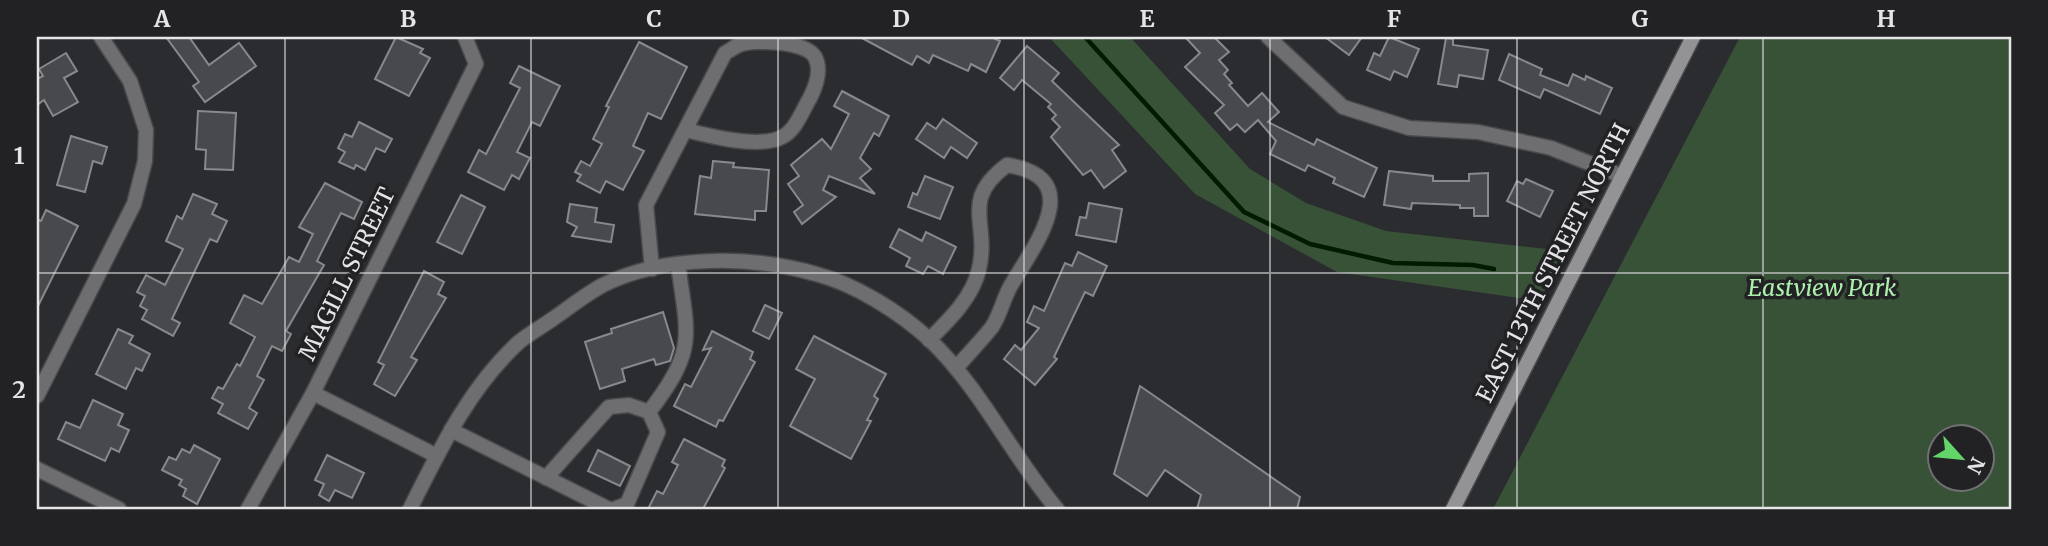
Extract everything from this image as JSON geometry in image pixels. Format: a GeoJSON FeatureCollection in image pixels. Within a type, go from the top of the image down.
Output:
{"type":"FeatureCollection","features":[{"type":"Feature","properties":{"kind":"main road","name":"EAST 13TH STREET NORTH"},"geometry":{"type":"LineString","coordinates":[[1453,509],[1693,37]]}},
{"type":"Feature","properties":{"kind":"street"},"geometry":{"type":"LineString","coordinates":[[37,396],[134,204],[145,161],[146,130],[130,81],[101,37]]}},
{"type":"Feature","properties":{"kind":"street","name":"MAGILL STREET"},"geometry":{"type":"LineString","coordinates":[[248,509],[313,393],[476,64],[465,37]]}},
{"type":"Feature","properties":{"kind":"street"},"geometry":{"type":"LineString","coordinates":[[1268,37],[1343,107],[1409,128],[1478,132],[1551,148],[1622,176]]}},
{"type":"Feature","properties":{"kind":"street"},"geometry":{"type":"LineString","coordinates":[[652,268],[646,205],[725,54],[740,44],[793,43],[807,49],[815,57],[818,76],[815,89],[792,128],[782,137],[771,140],[721,139],[686,130]]}},
{"type":"Feature","properties":{"kind":"street"},"geometry":{"type":"LineString","coordinates":[[929,340],[965,301],[979,270],[981,192],[992,176],[1007,165],[1036,174],[1049,191],[1050,212],[1043,236],[1010,288],[993,325],[956,368]]}},
{"type":"Feature","properties":{"kind":"street"},"geometry":{"type":"LineString","coordinates":[[410,509],[451,430],[478,386],[521,341],[603,285],[652,268],[678,264],[754,263],[817,274],[890,307],[929,340],[978,394],[1057,509]]}},
{"type":"Feature","properties":{"kind":"street"},"geometry":{"type":"LineString","coordinates":[[649,412],[672,382],[685,353],[686,324],[678,264]]}},
{"type":"Feature","properties":{"kind":"street"},"geometry":{"type":"LineString","coordinates":[[313,393],[437,456]]}},
{"type":"Feature","properties":{"kind":"street"},"geometry":{"type":"LineString","coordinates":[[451,430],[546,478],[612,509],[627,504],[654,444],[658,432],[649,412],[629,405],[609,407],[546,478]]}},
{"type":"Feature","properties":{"kind":"street"},"geometry":{"type":"LineString","coordinates":[[37,469],[120,509]]}},
{"type":"Feature","properties":{"kind":"green space"},"geometry":{"type":"Polygon","coordinates":[[[1049,37],[1130,37],[1250,169],[1306,203],[1386,231],[1565,251],[1540,301],[1337,272],[1195,194],[1049,37]]]}},
{"type":"Feature","properties":{"kind":"green space","name":"Eastview Park"},"geometry":{"type":"Polygon","coordinates":[[[1740,37],[2011,37],[2011,509],[1493,509],[1740,37]]]}},
{"type":"Feature","properties":{"kind":"building"},"geometry":{"type":"Polygon","coordinates":[[[166,37],[189,37],[209,65],[239,43],[256,66],[205,102],[193,86],[199,82],[166,37]]]}},
{"type":"Feature","properties":{"kind":"building"},"geometry":{"type":"Polygon","coordinates":[[[396,37],[423,49],[420,53],[430,58],[409,96],[375,79],[396,37]]]}},
{"type":"Feature","properties":{"kind":"building"},"geometry":{"type":"Polygon","coordinates":[[[860,37],[991,37],[1000,41],[986,72],[971,64],[968,71],[933,55],[929,63],[917,56],[912,65],[860,37]]]}},
{"type":"Feature","properties":{"kind":"building"},"geometry":{"type":"Polygon","coordinates":[[[1185,37],[1214,37],[1229,52],[1219,60],[1228,70],[1224,74],[1232,83],[1229,85],[1248,106],[1262,93],[1279,112],[1268,122],[1314,145],[1317,139],[1377,168],[1364,197],[1333,183],[1335,178],[1308,165],[1305,171],[1270,154],[1276,141],[1258,120],[1245,132],[1237,124],[1230,130],[1215,113],[1224,105],[1185,67],[1200,53],[1185,37]]]}},
{"type":"Feature","properties":{"kind":"building"},"geometry":{"type":"Polygon","coordinates":[[[1325,37],[1362,37],[1349,55],[1325,37]]]}},
{"type":"Feature","properties":{"kind":"building"},"geometry":{"type":"Polygon","coordinates":[[[1389,37],[1419,49],[1407,77],[1394,71],[1390,80],[1367,70],[1374,53],[1380,56],[1389,37]]]}},
{"type":"Feature","properties":{"kind":"building"},"geometry":{"type":"Polygon","coordinates":[[[1446,38],[1453,39],[1453,45],[1488,50],[1483,79],[1459,75],[1457,87],[1438,84],[1446,38]]]}},
{"type":"Feature","properties":{"kind":"building"},"geometry":{"type":"Polygon","coordinates":[[[639,42],[687,67],[661,119],[648,113],[633,146],[644,151],[623,190],[606,181],[600,193],[577,181],[581,175],[575,172],[581,161],[590,166],[602,144],[593,139],[609,107],[606,106],[639,42]]]}},
{"type":"Feature","properties":{"kind":"building"},"geometry":{"type":"Polygon","coordinates":[[[1027,46],[1059,73],[1052,81],[1119,145],[1112,150],[1126,171],[1104,188],[1091,170],[1083,175],[1051,137],[1060,127],[1052,119],[1056,115],[1048,107],[1051,104],[1022,80],[1014,90],[1000,78],[1027,46]]]}},
{"type":"Feature","properties":{"kind":"building"},"geometry":{"type":"Polygon","coordinates":[[[66,53],[77,71],[64,78],[78,102],[53,116],[44,100],[37,105],[37,79],[43,76],[39,69],[66,53]]]}},
{"type":"Feature","properties":{"kind":"building"},"geometry":{"type":"Polygon","coordinates":[[[1509,54],[1542,69],[1540,75],[1568,86],[1573,74],[1585,80],[1586,76],[1612,88],[1600,114],[1544,89],[1540,98],[1499,80],[1509,54]]]}},
{"type":"Feature","properties":{"kind":"building"},"geometry":{"type":"Polygon","coordinates":[[[519,66],[560,86],[540,126],[532,122],[517,152],[530,158],[519,179],[512,175],[504,190],[468,172],[479,150],[486,154],[520,88],[510,83],[519,66]]]}},
{"type":"Feature","properties":{"kind":"building"},"geometry":{"type":"Polygon","coordinates":[[[842,91],[889,116],[879,136],[874,133],[860,158],[871,169],[860,178],[875,194],[829,176],[823,190],[836,197],[802,224],[794,212],[803,205],[788,184],[799,176],[791,165],[822,139],[831,149],[849,114],[834,106],[842,91]]]}},
{"type":"Feature","properties":{"kind":"building"},"geometry":{"type":"Polygon","coordinates":[[[198,111],[236,113],[233,170],[205,169],[206,150],[196,149],[198,111]]]}},
{"type":"Feature","properties":{"kind":"building"},"geometry":{"type":"Polygon","coordinates":[[[943,119],[977,143],[967,158],[951,147],[944,158],[916,139],[927,123],[936,129],[943,119]]]}},
{"type":"Feature","properties":{"kind":"building"},"geometry":{"type":"Polygon","coordinates":[[[359,122],[392,139],[385,152],[376,148],[365,170],[356,165],[354,169],[339,162],[345,152],[338,148],[345,134],[352,137],[359,122]]]}},
{"type":"Feature","properties":{"kind":"building"},"geometry":{"type":"Polygon","coordinates":[[[71,136],[107,147],[102,164],[93,161],[85,192],[57,185],[71,136]]]}},
{"type":"Feature","properties":{"kind":"building"},"geometry":{"type":"Polygon","coordinates":[[[713,161],[734,163],[733,167],[769,170],[766,211],[755,211],[755,220],[695,214],[700,176],[711,178],[713,161]]]}},
{"type":"Feature","properties":{"kind":"building"},"geometry":{"type":"Polygon","coordinates":[[[1389,171],[1433,176],[1433,181],[1469,181],[1469,174],[1488,173],[1488,216],[1474,216],[1474,208],[1460,208],[1460,205],[1412,203],[1411,209],[1384,205],[1389,171]]]}},
{"type":"Feature","properties":{"kind":"building"},"geometry":{"type":"Polygon","coordinates":[[[925,176],[953,187],[940,219],[908,207],[913,193],[917,195],[925,176]]]}},
{"type":"Feature","properties":{"kind":"building"},"geometry":{"type":"Polygon","coordinates":[[[1526,179],[1553,191],[1540,217],[1507,201],[1517,181],[1523,184],[1526,179]]]}},
{"type":"Feature","properties":{"kind":"building"},"geometry":{"type":"Polygon","coordinates":[[[325,183],[362,202],[354,219],[341,213],[317,261],[324,265],[286,331],[291,334],[282,351],[272,346],[257,376],[264,380],[249,408],[257,413],[248,429],[218,413],[223,404],[212,398],[218,387],[223,389],[237,364],[240,366],[255,337],[230,323],[244,295],[262,304],[289,257],[299,262],[313,234],[299,227],[325,183]]]}},
{"type":"Feature","properties":{"kind":"building"},"geometry":{"type":"Polygon","coordinates":[[[193,194],[217,204],[212,214],[227,221],[217,242],[210,239],[172,319],[180,323],[173,336],[142,319],[147,310],[140,306],[145,296],[137,292],[146,275],[165,285],[183,249],[166,241],[177,216],[182,219],[193,194]]]}},
{"type":"Feature","properties":{"kind":"building"},"geometry":{"type":"Polygon","coordinates":[[[461,195],[485,207],[462,254],[437,242],[461,195]]]}},
{"type":"Feature","properties":{"kind":"building"},"geometry":{"type":"Polygon","coordinates":[[[1089,203],[1122,209],[1116,242],[1076,235],[1080,217],[1086,218],[1089,203]]]}},
{"type":"Feature","properties":{"kind":"building"},"geometry":{"type":"Polygon","coordinates":[[[570,204],[597,208],[595,222],[614,225],[611,242],[572,236],[577,227],[567,222],[570,204]]]}},
{"type":"Feature","properties":{"kind":"building"},"geometry":{"type":"Polygon","coordinates":[[[46,210],[78,226],[37,308],[37,219],[41,221],[46,210]]]}},
{"type":"Feature","properties":{"kind":"building"},"geometry":{"type":"Polygon","coordinates":[[[899,229],[922,241],[926,232],[956,247],[943,274],[928,266],[923,274],[906,266],[910,258],[890,247],[899,229]]]}},
{"type":"Feature","properties":{"kind":"building"},"geometry":{"type":"Polygon","coordinates":[[[1078,252],[1107,266],[1093,296],[1085,292],[1054,357],[1057,359],[1035,385],[1004,359],[1015,345],[1021,350],[1039,328],[1027,322],[1034,306],[1044,311],[1065,263],[1072,266],[1078,252]]]}},
{"type":"Feature","properties":{"kind":"building"},"geometry":{"type":"Polygon","coordinates":[[[424,271],[444,282],[438,294],[446,298],[411,357],[417,360],[395,396],[374,384],[384,365],[378,362],[424,271]]]}},
{"type":"Feature","properties":{"kind":"building"},"geometry":{"type":"Polygon","coordinates":[[[765,305],[782,313],[769,339],[753,331],[765,305]]]}},
{"type":"Feature","properties":{"kind":"building"},"geometry":{"type":"Polygon","coordinates":[[[663,312],[674,348],[670,361],[656,365],[654,359],[622,369],[625,381],[600,389],[585,342],[612,333],[611,329],[663,312]]]}},
{"type":"Feature","properties":{"kind":"building"},"geometry":{"type":"Polygon","coordinates":[[[118,329],[133,336],[129,343],[150,354],[142,371],[136,368],[126,389],[96,374],[118,329]]]}},
{"type":"Feature","properties":{"kind":"building"},"geometry":{"type":"Polygon","coordinates":[[[712,331],[753,352],[750,359],[755,362],[723,421],[719,420],[716,427],[674,406],[685,384],[691,387],[711,348],[703,350],[712,331]]]}},
{"type":"Feature","properties":{"kind":"building"},"geometry":{"type":"Polygon","coordinates":[[[814,336],[886,374],[874,396],[878,399],[867,420],[871,421],[851,459],[790,426],[815,379],[796,369],[814,336]]]}},
{"type":"Feature","properties":{"kind":"building"},"geometry":{"type":"Polygon","coordinates":[[[1140,386],[1300,497],[1297,509],[1197,509],[1201,495],[1165,470],[1147,496],[1114,474],[1140,386]]]}},
{"type":"Feature","properties":{"kind":"building"},"geometry":{"type":"Polygon","coordinates":[[[93,400],[123,414],[118,425],[129,430],[119,452],[111,448],[105,461],[58,439],[66,422],[80,428],[93,400]]]}},
{"type":"Feature","properties":{"kind":"building"},"geometry":{"type":"Polygon","coordinates":[[[684,439],[725,460],[722,466],[725,468],[703,509],[648,509],[657,491],[663,494],[678,465],[672,462],[684,439]]]}},
{"type":"Feature","properties":{"kind":"building"},"geometry":{"type":"Polygon","coordinates":[[[194,445],[220,459],[197,504],[183,496],[186,489],[179,485],[182,480],[162,470],[169,457],[176,460],[182,449],[190,453],[194,445]]]}},
{"type":"Feature","properties":{"kind":"building"},"geometry":{"type":"Polygon","coordinates":[[[598,450],[630,466],[620,486],[588,471],[598,450]]]}},
{"type":"Feature","properties":{"kind":"building"},"geometry":{"type":"Polygon","coordinates":[[[327,455],[364,473],[352,498],[335,490],[329,501],[319,495],[324,484],[315,480],[327,455]]]}},
{"type":"Feature","properties":{"kind":"waterway"},"geometry":{"type":"LineString","coordinates":[[1085,37],[1244,212],[1310,244],[1393,263],[1473,265],[1494,269]]}}]}
